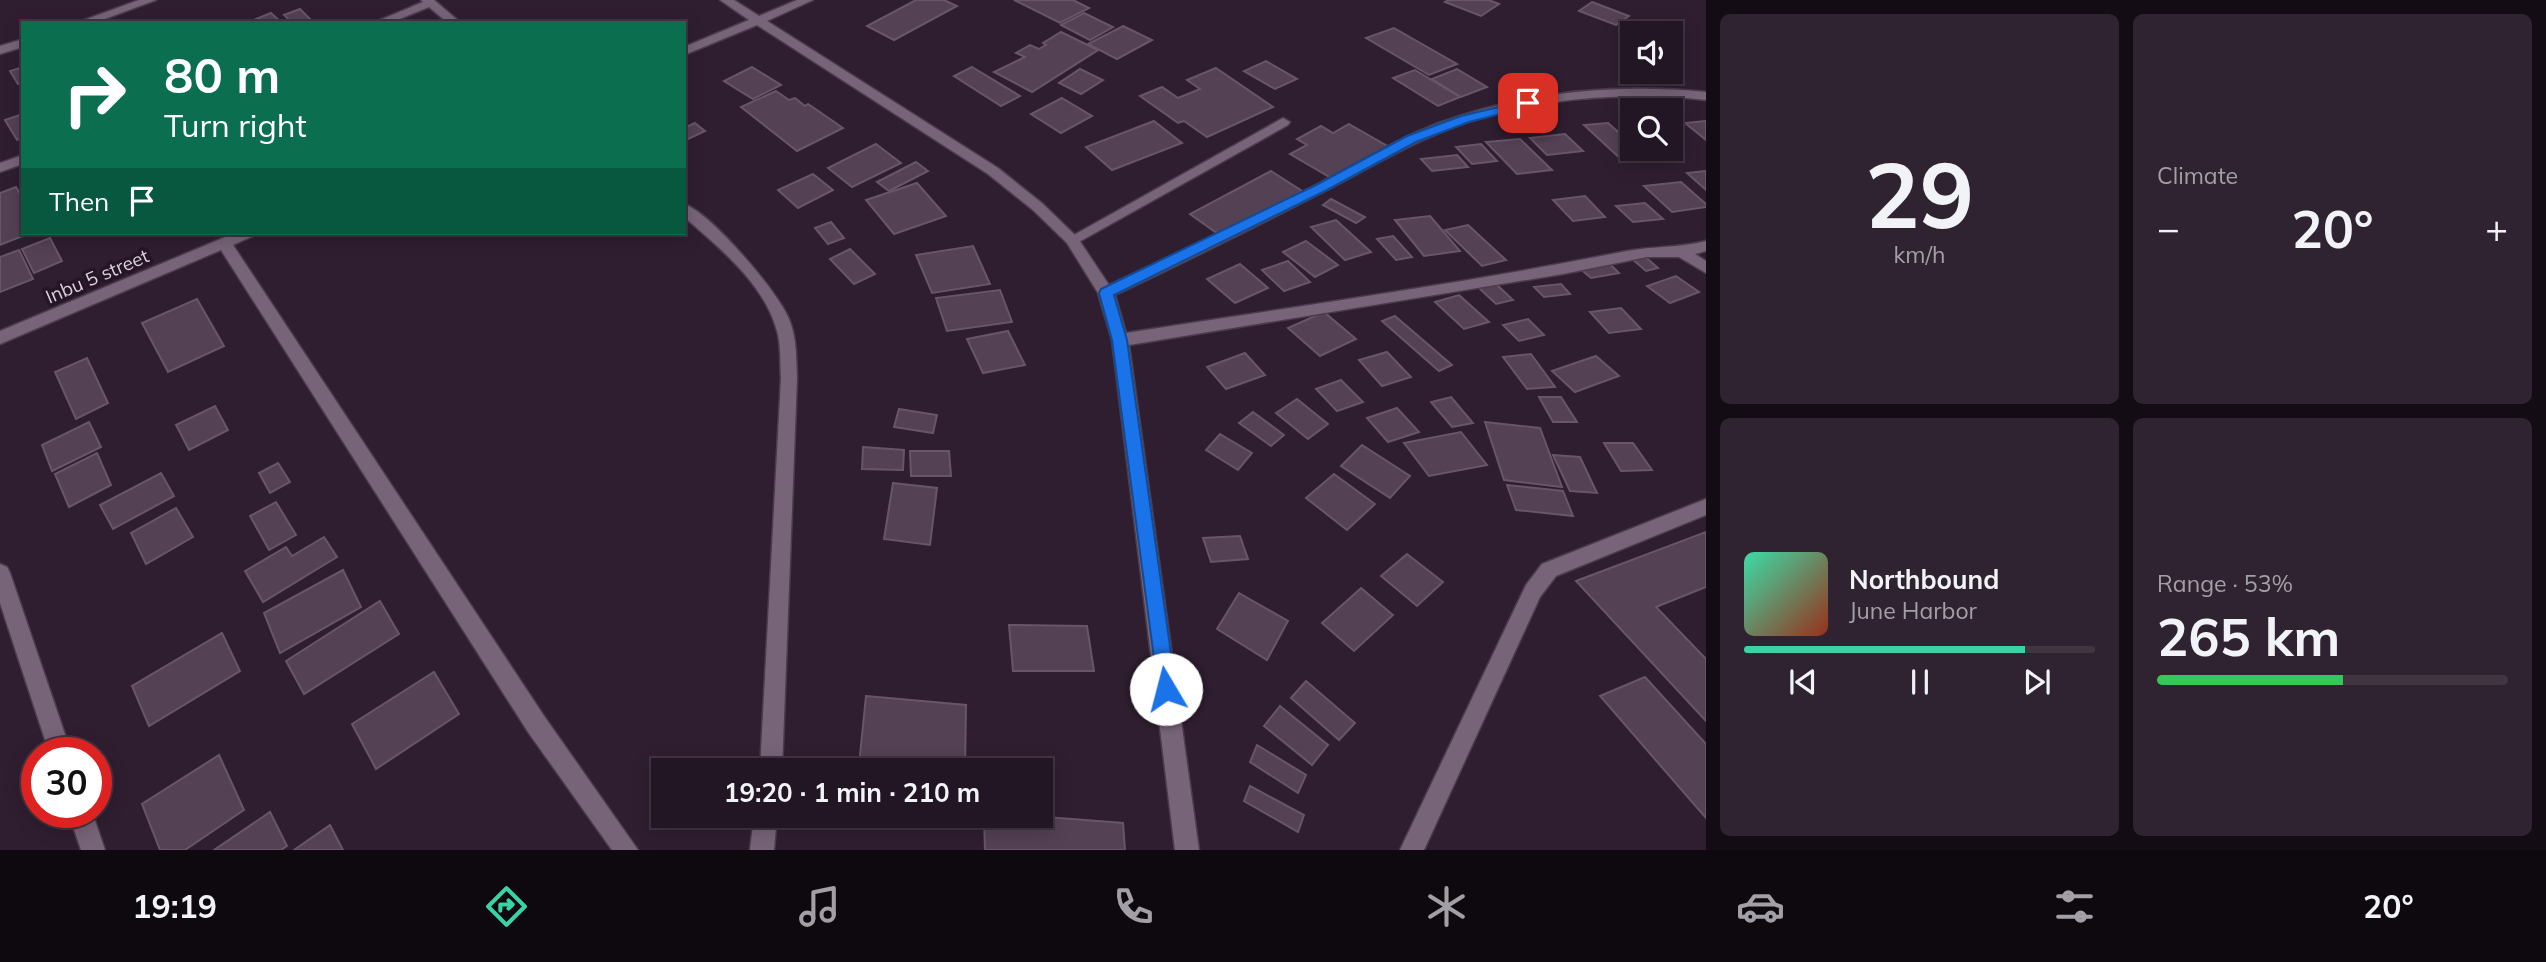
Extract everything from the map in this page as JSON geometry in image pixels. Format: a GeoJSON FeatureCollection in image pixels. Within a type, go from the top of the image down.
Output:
{"type":"FeatureCollection","features":[{"type":"Feature","properties":{"kind":"street"},"geometry":{"type":"LineString","coordinates":[[88,21],[150,0]]}},
{"type":"Feature","properties":{"kind":"street"},"geometry":{"type":"LineString","coordinates":[[726,0],[993,171],[1038,207],[1072,240],[1106,293],[1120,340],[1187,850]]}},
{"type":"Feature","properties":{"kind":"street"},"geometry":{"type":"LineString","coordinates":[[686,50],[807,0]]}},
{"type":"Feature","properties":{"kind":"street"},"geometry":{"type":"LineString","coordinates":[[384,21],[429,1],[452,21]]}},
{"type":"Feature","properties":{"kind":"street"},"geometry":{"type":"LineString","coordinates":[[0,50],[21,44]]}},
{"type":"Feature","properties":{"kind":"street"},"geometry":{"type":"LineString","coordinates":[[1106,293],[1320,188],[1412,139],[1465,119],[1528,103],[1587,96],[1671,91],[1706,96]]}},
{"type":"Feature","properties":{"kind":"street"},"geometry":{"type":"LineString","coordinates":[[1072,240],[1283,122]]}},
{"type":"Feature","properties":{"kind":"street"},"geometry":{"type":"LineString","coordinates":[[0,168],[21,160]]}},
{"type":"Feature","properties":{"kind":"street"},"geometry":{"type":"LineString","coordinates":[[686,211],[719,239],[762,287],[786,332],[789,378],[772,758]]}},
{"type":"Feature","properties":{"kind":"street","name":"Inbu 5 street"},"geometry":{"type":"LineString","coordinates":[[0,338],[243,235]]}},
{"type":"Feature","properties":{"kind":"street"},"geometry":{"type":"LineString","coordinates":[[224,243],[536,724],[626,850]]}},
{"type":"Feature","properties":{"kind":"street"},"geometry":{"type":"LineString","coordinates":[[1120,340],[1550,271],[1647,252],[1682,252],[1706,246]]}},
{"type":"Feature","properties":{"kind":"street"},"geometry":{"type":"LineString","coordinates":[[1682,252],[1706,268]]}},
{"type":"Feature","properties":{"kind":"street"},"geometry":{"type":"LineString","coordinates":[[1412,850],[1533,590],[1549,570],[1578,555],[1706,507]]}},
{"type":"Feature","properties":{"kind":"street"},"geometry":{"type":"LineString","coordinates":[[0,573],[55,737]]}},
{"type":"Feature","properties":{"kind":"street"},"geometry":{"type":"LineString","coordinates":[[85,828],[93,850]]}},
{"type":"Feature","properties":{"kind":"street"},"geometry":{"type":"LineString","coordinates":[[762,850],[765,828]]}},
{"type":"Feature","properties":{"kind":"building"},"geometry":{"type":"Polygon","coordinates":[[[916,0],[944,0],[957,6],[894,40],[867,26],[916,0]]]}},
{"type":"Feature","properties":{"kind":"building"},"geometry":{"type":"Polygon","coordinates":[[[1014,0],[1073,0],[1089,8],[1060,23],[1014,0]]]}},
{"type":"Feature","properties":{"kind":"building"},"geometry":{"type":"Polygon","coordinates":[[[1489,0],[1499,4],[1481,16],[1445,2],[1489,0]]]}},
{"type":"Feature","properties":{"kind":"building"},"geometry":{"type":"Polygon","coordinates":[[[1592,2],[1629,16],[1616,25],[1579,11],[1592,2]]]}},
{"type":"Feature","properties":{"kind":"building"},"geometry":{"type":"Polygon","coordinates":[[[300,9],[312,21],[290,21],[284,15],[300,9]]]}},
{"type":"Feature","properties":{"kind":"building"},"geometry":{"type":"Polygon","coordinates":[[[271,13],[280,21],[251,21],[271,13]]]}},
{"type":"Feature","properties":{"kind":"building"},"geometry":{"type":"Polygon","coordinates":[[[1084,13],[1113,27],[1090,40],[1061,25],[1084,13]]]}},
{"type":"Feature","properties":{"kind":"building"},"geometry":{"type":"Polygon","coordinates":[[[1123,26],[1152,40],[1117,59],[1088,44],[1123,26]]]}},
{"type":"Feature","properties":{"kind":"building"},"geometry":{"type":"Polygon","coordinates":[[[1394,28],[1457,64],[1429,75],[1366,38],[1394,28]]]}},
{"type":"Feature","properties":{"kind":"building"},"geometry":{"type":"Polygon","coordinates":[[[1061,32],[1098,50],[1032,92],[994,72],[1025,57],[1016,53],[1030,45],[1039,49],[1046,45],[1043,43],[1061,32]]]}},
{"type":"Feature","properties":{"kind":"building"},"geometry":{"type":"Polygon","coordinates":[[[1266,61],[1297,79],[1275,89],[1244,71],[1266,61]]]}},
{"type":"Feature","properties":{"kind":"building"},"geometry":{"type":"Polygon","coordinates":[[[752,67],[781,85],[753,99],[724,81],[752,67]]]}},
{"type":"Feature","properties":{"kind":"building"},"geometry":{"type":"Polygon","coordinates":[[[972,67],[1020,96],[1001,106],[954,76],[972,67]]]}},
{"type":"Feature","properties":{"kind":"building"},"geometry":{"type":"Polygon","coordinates":[[[21,68],[21,83],[18,84],[10,71],[21,68]]]}},
{"type":"Feature","properties":{"kind":"building"},"geometry":{"type":"Polygon","coordinates":[[[1216,68],[1273,107],[1207,137],[1184,121],[1178,123],[1140,96],[1162,87],[1178,98],[1200,89],[1187,80],[1216,68]]]}},
{"type":"Feature","properties":{"kind":"building"},"geometry":{"type":"Polygon","coordinates":[[[1080,69],[1103,80],[1081,94],[1059,83],[1080,69]]]}},
{"type":"Feature","properties":{"kind":"building"},"geometry":{"type":"Polygon","coordinates":[[[1457,69],[1487,87],[1461,97],[1432,79],[1457,69]]]}},
{"type":"Feature","properties":{"kind":"building"},"geometry":{"type":"Polygon","coordinates":[[[1415,70],[1460,97],[1438,106],[1393,78],[1415,70]]]}},
{"type":"Feature","properties":{"kind":"building"},"geometry":{"type":"Polygon","coordinates":[[[776,91],[789,100],[795,98],[805,106],[808,104],[843,128],[797,151],[741,107],[776,91]]]}},
{"type":"Feature","properties":{"kind":"building"},"geometry":{"type":"Polygon","coordinates":[[[1062,98],[1092,116],[1061,133],[1031,114],[1062,98]]]}},
{"type":"Feature","properties":{"kind":"building"},"geometry":{"type":"Polygon","coordinates":[[[21,115],[21,138],[17,140],[5,120],[21,115]]]}},
{"type":"Feature","properties":{"kind":"building"},"geometry":{"type":"Polygon","coordinates":[[[1154,121],[1182,143],[1112,170],[1086,147],[1154,121]]]}},
{"type":"Feature","properties":{"kind":"building"},"geometry":{"type":"Polygon","coordinates":[[[1706,121],[1706,140],[1685,123],[1706,121]]]}},
{"type":"Feature","properties":{"kind":"building"},"geometry":{"type":"Polygon","coordinates":[[[695,123],[705,131],[686,140],[686,127],[695,123]]]}},
{"type":"Feature","properties":{"kind":"building"},"geometry":{"type":"Polygon","coordinates":[[[1608,123],[1620,134],[1620,158],[1584,125],[1608,123]]]}},
{"type":"Feature","properties":{"kind":"building"},"geometry":{"type":"Polygon","coordinates":[[[1349,124],[1389,147],[1333,179],[1290,154],[1307,145],[1297,139],[1321,126],[1333,133],[1349,124]]]}},
{"type":"Feature","properties":{"kind":"building"},"geometry":{"type":"Polygon","coordinates":[[[1565,134],[1583,151],[1547,155],[1530,138],[1565,134]]]}},
{"type":"Feature","properties":{"kind":"building"},"geometry":{"type":"Polygon","coordinates":[[[1520,139],[1552,170],[1517,174],[1486,142],[1520,139]]]}},
{"type":"Feature","properties":{"kind":"building"},"geometry":{"type":"Polygon","coordinates":[[[876,144],[901,163],[852,187],[828,168],[876,144]]]}},
{"type":"Feature","properties":{"kind":"building"},"geometry":{"type":"Polygon","coordinates":[[[1481,144],[1497,161],[1472,164],[1456,147],[1481,144]]]}},
{"type":"Feature","properties":{"kind":"building"},"geometry":{"type":"Polygon","coordinates":[[[1457,155],[1468,167],[1432,171],[1421,159],[1457,155]]]}},
{"type":"Feature","properties":{"kind":"building"},"geometry":{"type":"Polygon","coordinates":[[[916,162],[928,171],[889,191],[877,182],[916,162]]]}},
{"type":"Feature","properties":{"kind":"building"},"geometry":{"type":"Polygon","coordinates":[[[1271,171],[1302,191],[1221,236],[1190,214],[1271,171]]]}},
{"type":"Feature","properties":{"kind":"building"},"geometry":{"type":"Polygon","coordinates":[[[1706,171],[1706,190],[1687,173],[1706,171]]]}},
{"type":"Feature","properties":{"kind":"building"},"geometry":{"type":"Polygon","coordinates":[[[813,174],[833,190],[798,208],[778,190],[813,174]]]}},
{"type":"Feature","properties":{"kind":"building"},"geometry":{"type":"Polygon","coordinates":[[[1681,182],[1706,204],[1706,207],[1672,212],[1644,186],[1681,182]]]}},
{"type":"Feature","properties":{"kind":"building"},"geometry":{"type":"Polygon","coordinates":[[[917,183],[946,216],[894,234],[866,200],[917,183]]]}},
{"type":"Feature","properties":{"kind":"building"},"geometry":{"type":"Polygon","coordinates":[[[16,187],[21,193],[21,235],[25,235],[0,245],[0,193],[16,187]]]}},
{"type":"Feature","properties":{"kind":"building"},"geometry":{"type":"Polygon","coordinates":[[[1585,196],[1605,217],[1573,221],[1553,200],[1585,196]]]}},
{"type":"Feature","properties":{"kind":"building"},"geometry":{"type":"Polygon","coordinates":[[[1331,199],[1365,217],[1356,223],[1323,205],[1331,199]]]}},
{"type":"Feature","properties":{"kind":"building"},"geometry":{"type":"Polygon","coordinates":[[[1645,203],[1663,219],[1633,222],[1616,206],[1645,203]]]}},
{"type":"Feature","properties":{"kind":"building"},"geometry":{"type":"Polygon","coordinates":[[[1430,216],[1460,251],[1424,256],[1395,220],[1430,216]]]}},
{"type":"Feature","properties":{"kind":"building"},"geometry":{"type":"Polygon","coordinates":[[[1336,220],[1371,252],[1345,260],[1311,227],[1336,220]]]}},
{"type":"Feature","properties":{"kind":"building"},"geometry":{"type":"Polygon","coordinates":[[[831,222],[844,238],[828,244],[815,228],[831,222]]]}},
{"type":"Feature","properties":{"kind":"building"},"geometry":{"type":"Polygon","coordinates":[[[1468,225],[1506,260],[1482,266],[1445,230],[1468,225]]]}},
{"type":"Feature","properties":{"kind":"building"},"geometry":{"type":"Polygon","coordinates":[[[1393,236],[1412,257],[1396,260],[1377,239],[1393,236]]]}},
{"type":"Feature","properties":{"kind":"building"},"geometry":{"type":"Polygon","coordinates":[[[50,238],[62,261],[34,273],[22,249],[50,238]]]}},
{"type":"Feature","properties":{"kind":"building"},"geometry":{"type":"Polygon","coordinates":[[[1306,241],[1338,265],[1315,277],[1283,252],[1306,241]]]}},
{"type":"Feature","properties":{"kind":"building"},"geometry":{"type":"Polygon","coordinates":[[[973,246],[990,284],[932,293],[916,255],[973,246]]]}},
{"type":"Feature","properties":{"kind":"building"},"geometry":{"type":"Polygon","coordinates":[[[850,249],[875,274],[854,284],[830,259],[850,249]]]}},
{"type":"Feature","properties":{"kind":"building"},"geometry":{"type":"Polygon","coordinates":[[[19,250],[33,279],[0,292],[0,257],[19,250]]]}},
{"type":"Feature","properties":{"kind":"building"},"geometry":{"type":"Polygon","coordinates":[[[1643,255],[1658,268],[1646,271],[1631,258],[1643,255]]]}},
{"type":"Feature","properties":{"kind":"building"},"geometry":{"type":"Polygon","coordinates":[[[1606,260],[1619,273],[1591,278],[1577,266],[1606,260]]]}},
{"type":"Feature","properties":{"kind":"building"},"geometry":{"type":"Polygon","coordinates":[[[1288,261],[1310,282],[1284,291],[1262,270],[1288,261]]]}},
{"type":"Feature","properties":{"kind":"building"},"geometry":{"type":"Polygon","coordinates":[[[1240,264],[1268,288],[1235,303],[1207,279],[1240,264]]]}},
{"type":"Feature","properties":{"kind":"building"},"geometry":{"type":"Polygon","coordinates":[[[1676,276],[1699,292],[1670,303],[1647,286],[1676,276]]]}},
{"type":"Feature","properties":{"kind":"building"},"geometry":{"type":"Polygon","coordinates":[[[1496,284],[1513,300],[1496,304],[1479,288],[1496,284]]]}},
{"type":"Feature","properties":{"kind":"building"},"geometry":{"type":"Polygon","coordinates":[[[1561,284],[1570,294],[1544,297],[1534,287],[1561,284]]]}},
{"type":"Feature","properties":{"kind":"building"},"geometry":{"type":"Polygon","coordinates":[[[1000,290],[1012,322],[947,331],[936,298],[1000,290]]]}},
{"type":"Feature","properties":{"kind":"building"},"geometry":{"type":"Polygon","coordinates":[[[1459,295],[1489,322],[1464,329],[1435,302],[1459,295]]]}},
{"type":"Feature","properties":{"kind":"building"},"geometry":{"type":"Polygon","coordinates":[[[197,299],[224,346],[168,372],[142,323],[197,299]]]}},
{"type":"Feature","properties":{"kind":"building"},"geometry":{"type":"Polygon","coordinates":[[[1621,308],[1641,329],[1609,333],[1590,312],[1621,308]]]}},
{"type":"Feature","properties":{"kind":"building"},"geometry":{"type":"Polygon","coordinates":[[[1324,312],[1356,339],[1320,356],[1288,328],[1324,312]]]}},
{"type":"Feature","properties":{"kind":"building"},"geometry":{"type":"Polygon","coordinates":[[[1395,316],[1452,365],[1439,371],[1382,321],[1395,316]]]}},
{"type":"Feature","properties":{"kind":"building"},"geometry":{"type":"Polygon","coordinates":[[[1528,319],[1544,335],[1519,341],[1503,325],[1528,319]]]}},
{"type":"Feature","properties":{"kind":"building"},"geometry":{"type":"Polygon","coordinates":[[[1008,331],[1025,365],[983,373],[967,339],[1008,331]]]}},
{"type":"Feature","properties":{"kind":"building"},"geometry":{"type":"Polygon","coordinates":[[[1387,352],[1411,377],[1382,386],[1359,360],[1387,352]]]}},
{"type":"Feature","properties":{"kind":"building"},"geometry":{"type":"Polygon","coordinates":[[[1245,353],[1265,375],[1226,389],[1207,367],[1245,353]]]}},
{"type":"Feature","properties":{"kind":"building"},"geometry":{"type":"Polygon","coordinates":[[[1531,354],[1555,387],[1527,389],[1503,357],[1531,354]]]}},
{"type":"Feature","properties":{"kind":"building"},"geometry":{"type":"Polygon","coordinates":[[[1596,356],[1619,376],[1575,392],[1552,371],[1596,356]]]}},
{"type":"Feature","properties":{"kind":"building"},"geometry":{"type":"Polygon","coordinates":[[[87,358],[108,403],[76,419],[55,372],[87,358]]]}},
{"type":"Feature","properties":{"kind":"building"},"geometry":{"type":"Polygon","coordinates":[[[1341,380],[1363,402],[1337,411],[1316,389],[1341,380]]]}},
{"type":"Feature","properties":{"kind":"building"},"geometry":{"type":"Polygon","coordinates":[[[1451,397],[1473,423],[1452,427],[1431,402],[1451,397]]]}},
{"type":"Feature","properties":{"kind":"building"},"geometry":{"type":"Polygon","coordinates":[[[1539,397],[1561,397],[1577,422],[1553,422],[1539,397]]]}},
{"type":"Feature","properties":{"kind":"building"},"geometry":{"type":"Polygon","coordinates":[[[1297,399],[1328,424],[1308,439],[1276,413],[1297,399]]]}},
{"type":"Feature","properties":{"kind":"building"},"geometry":{"type":"Polygon","coordinates":[[[215,406],[228,430],[189,450],[176,425],[215,406]]]}},
{"type":"Feature","properties":{"kind":"building"},"geometry":{"type":"Polygon","coordinates":[[[1397,408],[1419,432],[1388,442],[1367,418],[1397,408]]]}},
{"type":"Feature","properties":{"kind":"building"},"geometry":{"type":"Polygon","coordinates":[[[899,409],[937,415],[933,433],[894,427],[899,409]]]}},
{"type":"Feature","properties":{"kind":"building"},"geometry":{"type":"Polygon","coordinates":[[[1253,412],[1284,435],[1271,446],[1239,423],[1253,412]]]}},
{"type":"Feature","properties":{"kind":"building"},"geometry":{"type":"Polygon","coordinates":[[[89,422],[101,447],[52,471],[42,445],[89,422]]]}},
{"type":"Feature","properties":{"kind":"building"},"geometry":{"type":"Polygon","coordinates":[[[1485,422],[1540,428],[1562,487],[1504,480],[1485,422]]]}},
{"type":"Feature","properties":{"kind":"building"},"geometry":{"type":"Polygon","coordinates":[[[1461,432],[1487,465],[1429,476],[1404,443],[1461,432]]]}},
{"type":"Feature","properties":{"kind":"building"},"geometry":{"type":"Polygon","coordinates":[[[1220,434],[1252,453],[1238,470],[1206,450],[1220,434]]]}},
{"type":"Feature","properties":{"kind":"building"},"geometry":{"type":"Polygon","coordinates":[[[1604,443],[1633,443],[1652,470],[1621,471],[1604,443]]]}},
{"type":"Feature","properties":{"kind":"building"},"geometry":{"type":"Polygon","coordinates":[[[1362,445],[1410,476],[1390,498],[1341,466],[1362,445]]]}},
{"type":"Feature","properties":{"kind":"building"},"geometry":{"type":"Polygon","coordinates":[[[863,447],[904,450],[903,470],[862,469],[863,447]]]}},
{"type":"Feature","properties":{"kind":"building"},"geometry":{"type":"Polygon","coordinates":[[[910,451],[949,451],[951,476],[911,476],[910,451]]]}},
{"type":"Feature","properties":{"kind":"building"},"geometry":{"type":"Polygon","coordinates":[[[97,453],[111,485],[69,507],[55,474],[97,453]]]}},
{"type":"Feature","properties":{"kind":"building"},"geometry":{"type":"Polygon","coordinates":[[[1553,455],[1580,457],[1597,493],[1570,491],[1553,455]]]}},
{"type":"Feature","properties":{"kind":"building"},"geometry":{"type":"Polygon","coordinates":[[[278,463],[290,482],[270,493],[259,473],[278,463]]]}},
{"type":"Feature","properties":{"kind":"building"},"geometry":{"type":"Polygon","coordinates":[[[161,473],[174,496],[113,529],[100,505],[161,473]]]}},
{"type":"Feature","properties":{"kind":"building"},"geometry":{"type":"Polygon","coordinates":[[[1334,474],[1375,504],[1347,530],[1306,498],[1334,474]]]}},
{"type":"Feature","properties":{"kind":"building"},"geometry":{"type":"Polygon","coordinates":[[[893,483],[937,488],[930,545],[884,539],[893,483]]]}},
{"type":"Feature","properties":{"kind":"building"},"geometry":{"type":"Polygon","coordinates":[[[1507,485],[1563,491],[1573,516],[1516,510],[1507,485]]]}},
{"type":"Feature","properties":{"kind":"building"},"geometry":{"type":"Polygon","coordinates":[[[276,502],[296,535],[269,550],[250,516],[276,502]]]}},
{"type":"Feature","properties":{"kind":"building"},"geometry":{"type":"Polygon","coordinates":[[[176,508],[193,537],[146,564],[131,533],[176,508]]]}},
{"type":"Feature","properties":{"kind":"building"},"geometry":{"type":"Polygon","coordinates":[[[1706,532],[1706,587],[1656,607],[1706,659],[1706,721],[1576,581],[1706,532]]]}},
{"type":"Feature","properties":{"kind":"building"},"geometry":{"type":"Polygon","coordinates":[[[1240,536],[1248,559],[1211,562],[1203,538],[1240,536]]]}},
{"type":"Feature","properties":{"kind":"building"},"geometry":{"type":"Polygon","coordinates":[[[324,537],[337,557],[263,602],[245,571],[286,547],[292,556],[324,537]]]}},
{"type":"Feature","properties":{"kind":"building"},"geometry":{"type":"Polygon","coordinates":[[[1407,554],[1443,582],[1417,606],[1381,576],[1407,554]]]}},
{"type":"Feature","properties":{"kind":"building"},"geometry":{"type":"Polygon","coordinates":[[[343,570],[361,607],[280,653],[264,613],[343,570]]]}},
{"type":"Feature","properties":{"kind":"building"},"geometry":{"type":"Polygon","coordinates":[[[1361,588],[1393,615],[1354,651],[1322,623],[1361,588]]]}},
{"type":"Feature","properties":{"kind":"building"},"geometry":{"type":"Polygon","coordinates":[[[1239,593],[1288,621],[1267,660],[1217,629],[1239,593]]]}},
{"type":"Feature","properties":{"kind":"building"},"geometry":{"type":"Polygon","coordinates":[[[380,601],[399,634],[304,694],[286,661],[380,601]]]}},
{"type":"Feature","properties":{"kind":"building"},"geometry":{"type":"Polygon","coordinates":[[[1009,625],[1087,626],[1094,671],[1013,671],[1009,625]]]}},
{"type":"Feature","properties":{"kind":"building"},"geometry":{"type":"Polygon","coordinates":[[[222,633],[240,671],[149,726],[132,686],[222,633]]]}},
{"type":"Feature","properties":{"kind":"building"},"geometry":{"type":"Polygon","coordinates":[[[434,672],[459,714],[376,769],[352,724],[434,672]]]}},
{"type":"Feature","properties":{"kind":"building"},"geometry":{"type":"Polygon","coordinates":[[[1645,677],[1706,744],[1706,818],[1600,696],[1645,677]]]}},
{"type":"Feature","properties":{"kind":"building"},"geometry":{"type":"Polygon","coordinates":[[[1306,681],[1355,723],[1339,740],[1291,698],[1306,681]]]}},
{"type":"Feature","properties":{"kind":"building"},"geometry":{"type":"Polygon","coordinates":[[[866,696],[966,705],[965,758],[860,758],[866,696]]]}},
{"type":"Feature","properties":{"kind":"building"},"geometry":{"type":"Polygon","coordinates":[[[1280,706],[1328,745],[1312,765],[1264,726],[1280,706]]]}},
{"type":"Feature","properties":{"kind":"building"},"geometry":{"type":"Polygon","coordinates":[[[1257,745],[1306,775],[1298,793],[1250,762],[1257,745]]]}},
{"type":"Feature","properties":{"kind":"building"},"geometry":{"type":"Polygon","coordinates":[[[219,755],[244,810],[185,850],[160,850],[142,804],[219,755]]]}},
{"type":"Feature","properties":{"kind":"building"},"geometry":{"type":"Polygon","coordinates":[[[1250,786],[1304,815],[1298,832],[1244,801],[1250,786]]]}},
{"type":"Feature","properties":{"kind":"building"},"geometry":{"type":"Polygon","coordinates":[[[270,812],[287,846],[281,850],[214,850],[270,812]]]}},
{"type":"Feature","properties":{"kind":"building"},"geometry":{"type":"Polygon","coordinates":[[[1053,818],[1123,823],[1125,850],[985,850],[984,828],[1053,828],[1053,818]]]}},
{"type":"Feature","properties":{"kind":"building"},"geometry":{"type":"Polygon","coordinates":[[[330,825],[343,850],[294,850],[330,825]]]}},
{"type":"Feature","properties":{"kind":"route"},"geometry":{"type":"LineString","coordinates":[[1166,689],[1120,340],[1106,293],[1320,188],[1412,139],[1465,119],[1528,103]]}}]}
